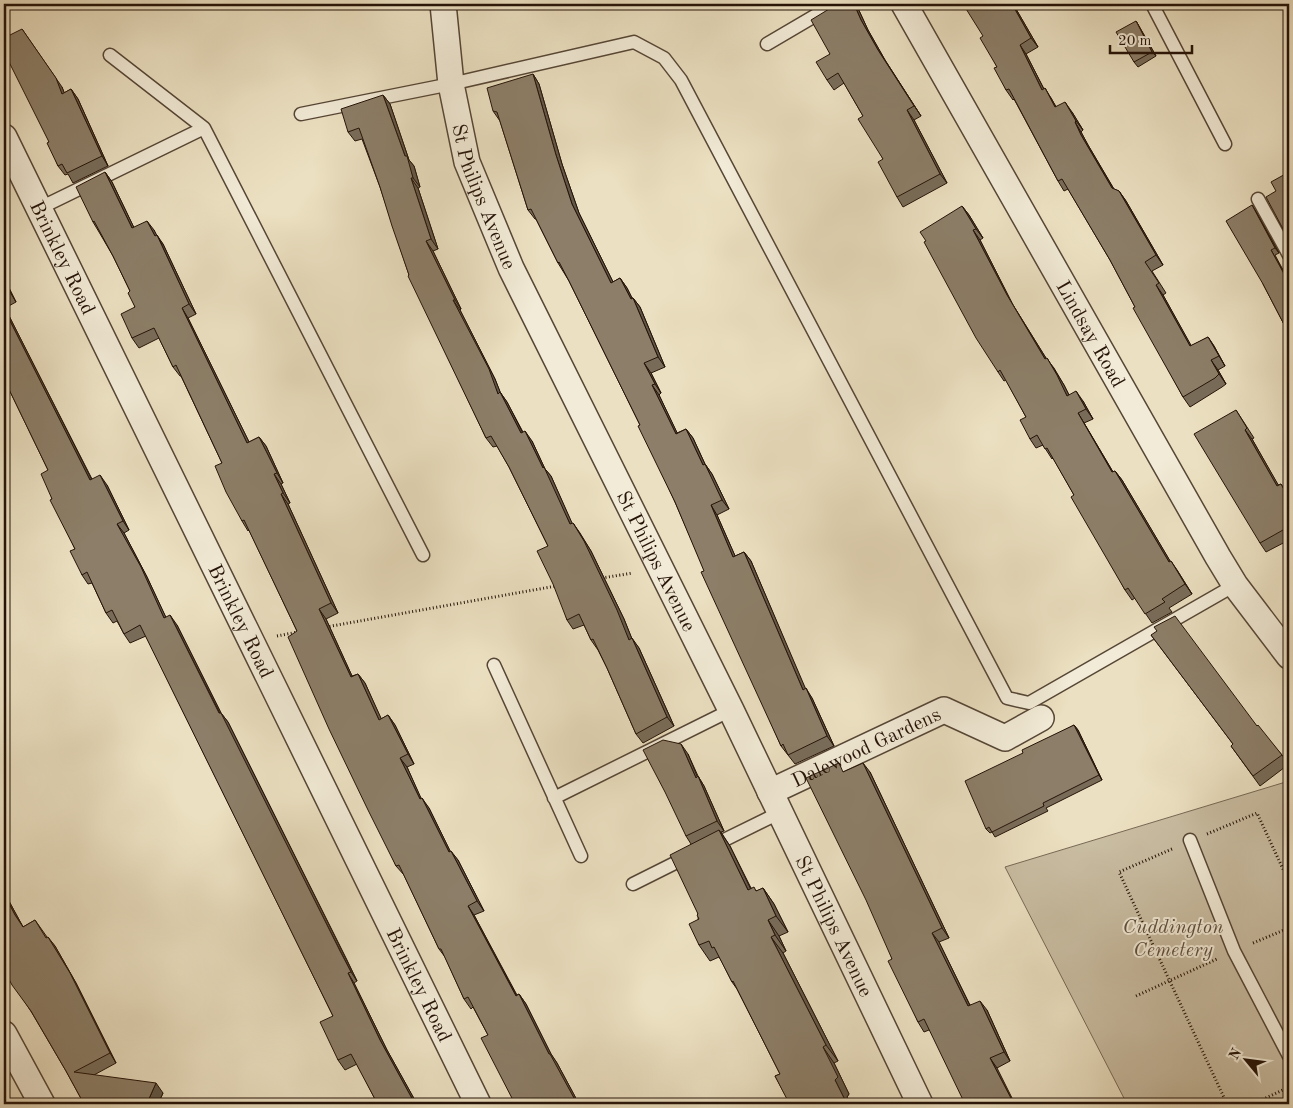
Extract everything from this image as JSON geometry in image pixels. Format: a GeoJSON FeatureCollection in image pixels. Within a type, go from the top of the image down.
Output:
{"type":"FeatureCollection","features":[{"type":"Feature","properties":{"kind":"street","name":"St Philips Avenue"},"geometry":{"type":"LineString","coordinates":[[443,4],[451,84],[467,162],[511,268],[776,802],[914,1102]]}},
{"type":"Feature","properties":{"kind":"street","name":"Lindsay Road"},"geometry":{"type":"LineString","coordinates":[[904,4],[1235,585],[1289,656]]}},
{"type":"Feature","properties":{"kind":"street","name":"Brinkley Road"},"geometry":{"type":"LineString","coordinates":[[4,137],[478,1104]]}},
{"type":"Feature","properties":{"kind":"street","name":"Dalewood Gardens"},"geometry":{"type":"LineString","coordinates":[[776,802],[944,710],[1005,738],[1041,718]]}},
{"type":"Feature","properties":{"kind":"street"},"geometry":{"type":"LineString","coordinates":[[4,1034],[42,1104]]}},
{"type":"Feature","properties":{"kind":"lane"},"geometry":{"type":"LineString","coordinates":[[767,44],[835,4]]}},
{"type":"Feature","properties":{"kind":"lane"},"geometry":{"type":"LineString","coordinates":[[1152,4],[1225,144]]}},
{"type":"Feature","properties":{"kind":"lane"},"geometry":{"type":"LineString","coordinates":[[300,114],[451,84],[634,42],[664,58],[681,80],[1007,698],[1029,702],[1235,585]]}},
{"type":"Feature","properties":{"kind":"lane"},"geometry":{"type":"LineString","coordinates":[[110,55],[204,128],[423,555]]}},
{"type":"Feature","properties":{"kind":"lane"},"geometry":{"type":"LineString","coordinates":[[40,208],[204,128]]}},
{"type":"Feature","properties":{"kind":"lane"},"geometry":{"type":"LineString","coordinates":[[1258,199],[1289,255]]}},
{"type":"Feature","properties":{"kind":"lane"},"geometry":{"type":"LineString","coordinates":[[494,665],[581,856]]}},
{"type":"Feature","properties":{"kind":"lane"},"geometry":{"type":"LineString","coordinates":[[554,798],[731,710]]}},
{"type":"Feature","properties":{"kind":"lane"},"geometry":{"type":"LineString","coordinates":[[633,884],[776,802]]}},
{"type":"Feature","properties":{"kind":"lane"},"geometry":{"type":"LineString","coordinates":[[1190,840],[1234,951],[1289,1056]]}},
{"type":"Feature","properties":{"kind":"path"},"geometry":{"type":"LineString","coordinates":[[602,578],[660,568]]}},
{"type":"Feature","properties":{"kind":"path"},"geometry":{"type":"LineString","coordinates":[[318,629],[563,585]]}},
{"type":"Feature","properties":{"kind":"path"},"geometry":{"type":"LineString","coordinates":[[250,641],[299,632]]}},
{"type":"Feature","properties":{"kind":"path"},"geometry":{"type":"LineString","coordinates":[[1227,1104],[1119,872],[1190,840],[1257,813],[1289,882]]}},
{"type":"Feature","properties":{"kind":"path"},"geometry":{"type":"LineString","coordinates":[[1136,996],[1289,928]]}},
{"type":"Feature","properties":{"kind":"path"},"geometry":{"type":"LineString","coordinates":[[1253,1104],[1289,1087]]}},
{"type":"Feature","properties":{"kind":"green space","name":"Cuddington Cemetery"},"geometry":{"type":"Polygon","coordinates":[[[1289,781],[1289,1104],[1127,1104],[1005,867],[1289,781]]]}},
{"type":"Feature","properties":{"kind":"building"},"geometry":{"type":"Polygon","coordinates":[[[830,4],[854,4],[878,50],[914,106],[907,110],[940,174],[897,197],[878,162],[883,159],[858,119],[863,116],[838,73],[827,80],[816,62],[830,54],[811,20],[834,6],[830,4]]]}},
{"type":"Feature","properties":{"kind":"building"},"geometry":{"type":"Polygon","coordinates":[[[963,4],[1012,4],[1031,38],[1020,45],[1042,90],[1045,88],[1055,107],[1065,102],[1076,121],[1081,135],[1112,188],[1119,191],[1156,255],[1145,262],[1159,283],[1156,285],[1190,346],[1208,337],[1219,356],[1211,360],[1219,374],[1215,378],[1183,397],[1133,308],[1135,307],[1110,260],[1062,179],[1058,181],[1009,89],[1006,90],[994,68],[997,67],[980,38],[983,36],[963,4]]]}},
{"type":"Feature","properties":{"kind":"building"},"geometry":{"type":"Polygon","coordinates":[[[1136,21],[1152,52],[1134,62],[1116,32],[1136,21]]]}},
{"type":"Feature","properties":{"kind":"building"},"geometry":{"type":"Polygon","coordinates":[[[22,29],[56,78],[62,94],[71,89],[102,156],[67,173],[62,164],[58,166],[47,143],[49,142],[4,52],[4,38],[22,29]]]}},
{"type":"Feature","properties":{"kind":"building"},"geometry":{"type":"Polygon","coordinates":[[[533,74],[572,204],[611,283],[620,278],[631,299],[633,298],[658,357],[644,363],[655,384],[652,385],[676,434],[686,429],[703,465],[705,464],[722,500],[711,505],[733,557],[744,552],[803,690],[806,688],[827,736],[788,755],[783,744],[781,746],[701,572],[704,571],[675,502],[638,426],[640,425],[569,281],[531,209],[528,210],[497,112],[493,111],[487,88],[533,74]]]}},
{"type":"Feature","properties":{"kind":"building"},"geometry":{"type":"Polygon","coordinates":[[[383,95],[405,156],[407,156],[413,178],[411,178],[431,239],[426,241],[455,300],[453,300],[489,369],[498,394],[500,392],[521,433],[525,431],[570,524],[573,523],[584,541],[629,640],[632,638],[667,717],[636,734],[607,668],[579,614],[567,620],[553,584],[537,551],[548,546],[509,467],[491,436],[486,438],[408,276],[359,128],[348,132],[341,109],[383,95]]]}},
{"type":"Feature","properties":{"kind":"building"},"geometry":{"type":"Polygon","coordinates":[[[105,172],[132,228],[147,221],[155,236],[157,235],[189,304],[182,308],[247,443],[259,437],[277,473],[274,474],[283,493],[281,494],[331,603],[319,609],[351,677],[358,674],[379,720],[388,715],[408,754],[400,758],[420,799],[422,798],[449,852],[451,851],[477,901],[468,906],[516,996],[519,994],[549,1054],[574,1098],[563,1104],[515,1104],[481,1038],[488,1035],[468,997],[464,999],[399,865],[396,866],[329,729],[288,637],[297,631],[244,520],[242,521],[226,492],[215,466],[222,463],[176,365],[173,367],[154,328],[132,338],[121,314],[135,307],[128,293],[130,291],[76,187],[105,172]]]}},
{"type":"Feature","properties":{"kind":"building"},"geometry":{"type":"Polygon","coordinates":[[[1289,172],[1289,240],[1266,197],[1276,191],[1271,182],[1289,172]]]}},
{"type":"Feature","properties":{"kind":"building"},"geometry":{"type":"Polygon","coordinates":[[[1252,205],[1275,248],[1271,250],[1289,283],[1289,334],[1263,284],[1226,221],[1252,205]]]}},
{"type":"Feature","properties":{"kind":"building"},"geometry":{"type":"Polygon","coordinates":[[[962,206],[976,229],[973,230],[1007,295],[1045,359],[1047,358],[1067,396],[1076,391],[1086,409],[1078,413],[1112,472],[1115,471],[1169,562],[1171,561],[1185,584],[1162,599],[1165,602],[1145,614],[1128,588],[1125,590],[1071,497],[1074,495],[1047,448],[1045,449],[1037,435],[1030,439],[1020,420],[1026,417],[1000,370],[998,372],[976,338],[924,242],[926,241],[920,232],[962,206]]]}},
{"type":"Feature","properties":{"kind":"building"},"geometry":{"type":"Polygon","coordinates":[[[4,281],[10,292],[4,295],[4,281]]]}},
{"type":"Feature","properties":{"kind":"building"},"geometry":{"type":"Polygon","coordinates":[[[4,309],[90,480],[100,475],[123,521],[117,524],[141,567],[164,618],[170,615],[219,713],[221,713],[351,972],[348,973],[380,1040],[415,1104],[370,1104],[376,1101],[351,1054],[338,1060],[320,1022],[333,1016],[140,625],[124,634],[112,610],[106,613],[87,572],[82,575],[70,551],[75,549],[50,500],[52,499],[41,474],[48,470],[4,379],[4,309]]]}},
{"type":"Feature","properties":{"kind":"building"},"geometry":{"type":"Polygon","coordinates":[[[1236,410],[1247,428],[1245,430],[1277,486],[1281,484],[1289,499],[1289,537],[1283,530],[1260,543],[1194,434],[1236,410]]]}},
{"type":"Feature","properties":{"kind":"building"},"geometry":{"type":"Polygon","coordinates":[[[1175,616],[1257,726],[1282,755],[1253,776],[1231,746],[1233,744],[1151,635],[1157,631],[1154,627],[1175,616]]]}},
{"type":"Feature","properties":{"kind":"building"},"geometry":{"type":"Polygon","coordinates":[[[1074,725],[1099,775],[1043,803],[1044,806],[992,832],[989,827],[986,829],[965,781],[1023,753],[1022,750],[1074,725]]]}},
{"type":"Feature","properties":{"kind":"building"},"geometry":{"type":"Polygon","coordinates":[[[663,740],[681,744],[696,778],[698,776],[717,821],[686,836],[643,750],[663,740]]]}},
{"type":"Feature","properties":{"kind":"building"},"geometry":{"type":"Polygon","coordinates":[[[839,763],[843,772],[863,763],[942,928],[932,933],[968,1006],[980,1001],[1004,1052],[990,1058],[1014,1104],[965,1104],[924,1019],[918,1022],[888,961],[892,959],[866,900],[806,778],[839,763]]]}},
{"type":"Feature","properties":{"kind":"building"},"geometry":{"type":"Polygon","coordinates":[[[719,830],[748,890],[754,887],[756,891],[763,888],[776,916],[768,920],[775,935],[771,937],[826,1045],[823,1047],[838,1077],[835,1080],[847,1104],[797,1104],[795,1100],[789,1103],[775,1076],[780,1074],[733,981],[714,947],[712,948],[709,941],[699,945],[689,924],[699,919],[698,914],[670,855],[719,830]]]}},
{"type":"Feature","properties":{"kind":"building"},"geometry":{"type":"Polygon","coordinates":[[[4,894],[23,927],[35,920],[46,938],[48,937],[70,973],[110,1053],[74,1072],[156,1083],[148,1101],[150,1104],[84,1104],[31,1011],[12,985],[4,970],[4,894]]]}}]}
